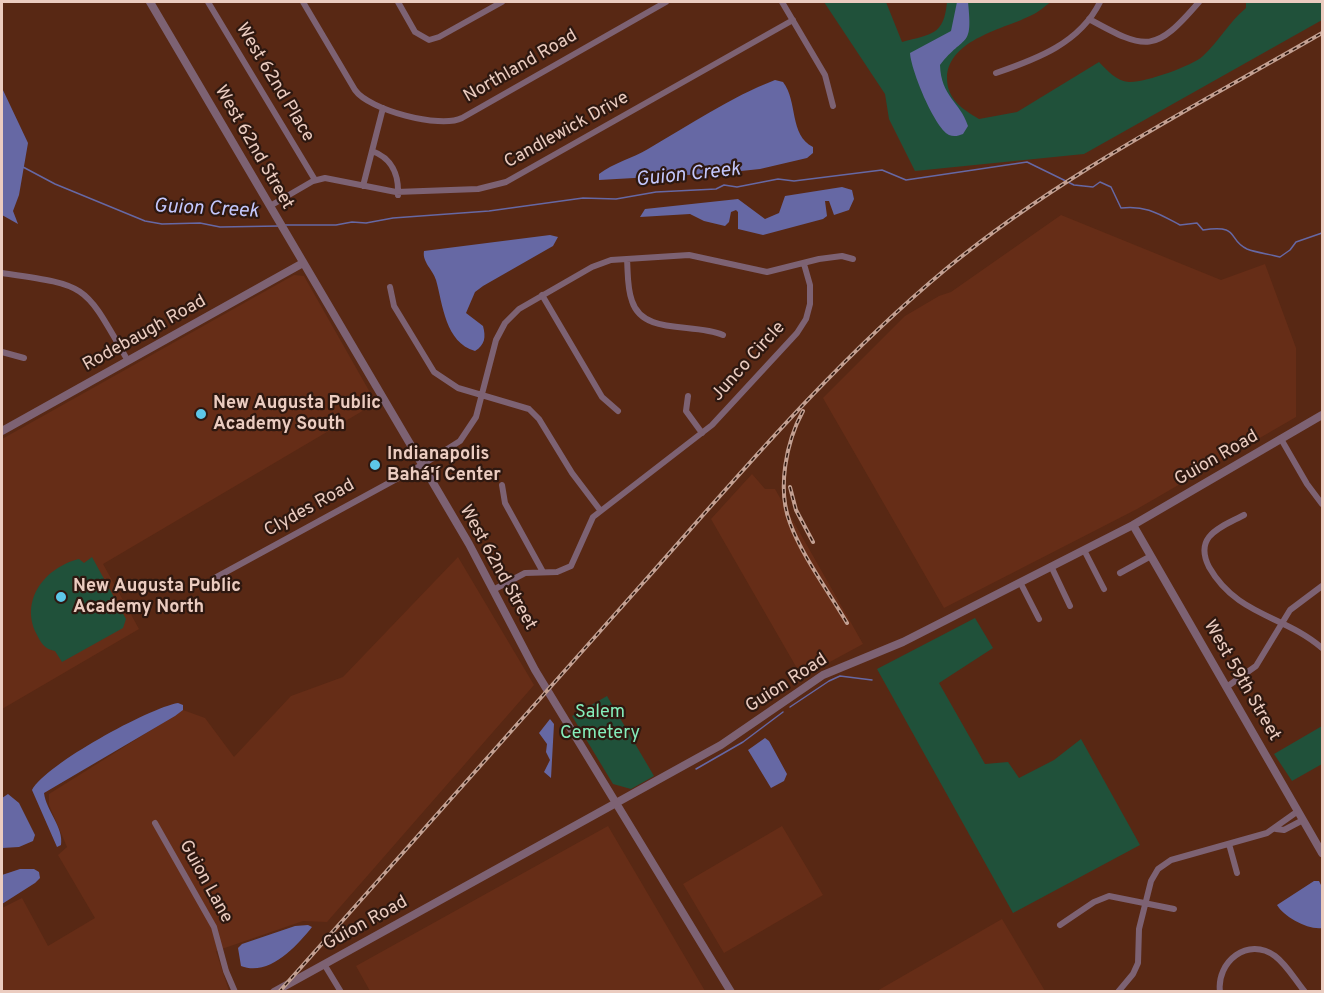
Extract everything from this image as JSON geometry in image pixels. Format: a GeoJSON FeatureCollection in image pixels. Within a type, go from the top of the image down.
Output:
{"type":"FeatureCollection","features":[{"type":"Feature","properties":{"kind":"street","name":"West 62nd Place"},"geometry":{"type":"LineString","coordinates":[[208,2],[315,180]]}},
{"type":"Feature","properties":{"kind":"street","name":"Northland Road"},"geometry":{"type":"LineString","coordinates":[[303,2],[358,94],[369,103],[438,123],[458,121],[666,2]]}},
{"type":"Feature","properties":{"kind":"street"},"geometry":{"type":"LineString","coordinates":[[398,2],[417,34],[429,40],[440,38],[502,2]]}},
{"type":"Feature","properties":{"kind":"street"},"geometry":{"type":"LineString","coordinates":[[782,2],[827,80],[832,106]]}},
{"type":"Feature","properties":{"kind":"street"},"geometry":{"type":"LineString","coordinates":[[996,73],[1057,47],[1075,35],[1089,20],[1100,2]]}},
{"type":"Feature","properties":{"kind":"street"},"geometry":{"type":"LineString","coordinates":[[1089,20],[1126,39],[1151,42],[1172,32],[1199,2]]}},
{"type":"Feature","properties":{"kind":"street","name":"West 62nd Street"},"geometry":{"type":"LineString","coordinates":[[154,3],[422,465],[493,590],[535,670],[731,992]]}},
{"type":"Feature","properties":{"kind":"street","name":"Candlewick Drive"},"geometry":{"type":"LineString","coordinates":[[315,180],[331,178],[398,194],[478,189],[511,180],[793,20]]}},
{"type":"Feature","properties":{"kind":"street"},"geometry":{"type":"LineString","coordinates":[[363,186],[383,108]]}},
{"type":"Feature","properties":{"kind":"street"},"geometry":{"type":"LineString","coordinates":[[372,151],[384,157],[393,168],[398,194]]}},
{"type":"Feature","properties":{"kind":"street"},"geometry":{"type":"LineString","coordinates":[[272,210],[315,180]]}},
{"type":"Feature","properties":{"kind":"street","name":"Clydes Road"},"geometry":{"type":"LineString","coordinates":[[213,579],[451,447],[466,433],[476,417],[496,340],[505,323],[519,309],[599,263],[689,255],[767,272],[842,256],[853,260]]}},
{"type":"Feature","properties":{"kind":"street"},"geometry":{"type":"LineString","coordinates":[[627,259],[632,304],[642,317],[661,325],[705,328],[723,335]]}},
{"type":"Feature","properties":{"kind":"street","name":"Rodebaugh Road"},"geometry":{"type":"LineString","coordinates":[[2,431],[303,263]]}},
{"type":"Feature","properties":{"kind":"street","name":"Junco Circle"},"geometry":{"type":"LineString","coordinates":[[688,396],[686,411],[702,433],[720,417],[804,323],[811,298],[804,264]]}},
{"type":"Feature","properties":{"kind":"street"},"geometry":{"type":"LineString","coordinates":[[2,273],[66,283],[82,290],[94,303],[128,361]]}},
{"type":"Feature","properties":{"kind":"street"},"geometry":{"type":"LineString","coordinates":[[390,287],[394,306],[434,372],[458,388],[518,404],[535,414],[572,473],[600,510]]}},
{"type":"Feature","properties":{"kind":"street"},"geometry":{"type":"LineString","coordinates":[[542,295],[602,397],[618,411]]}},
{"type":"Feature","properties":{"kind":"street"},"geometry":{"type":"LineString","coordinates":[[2,352],[24,358]]}},
{"type":"Feature","properties":{"kind":"street","name":"Guion Road"},"geometry":{"type":"LineString","coordinates":[[274,992],[616,805],[737,735],[817,678],[897,644],[1133,525],[1323,415]]}},
{"type":"Feature","properties":{"kind":"street"},"geometry":{"type":"LineString","coordinates":[[493,590],[525,573],[557,572],[571,566],[588,524],[600,510],[702,433]]}},
{"type":"Feature","properties":{"kind":"street"},"geometry":{"type":"LineString","coordinates":[[1281,439],[1310,488],[1323,504]]}},
{"type":"Feature","properties":{"kind":"street"},"geometry":{"type":"LineString","coordinates":[[502,485],[505,503],[543,572]]}},
{"type":"Feature","properties":{"kind":"street"},"geometry":{"type":"LineString","coordinates":[[1244,515],[1211,534],[1205,545],[1206,560],[1223,589],[1323,648]]}},
{"type":"Feature","properties":{"kind":"street","name":"West 59th Street"},"geometry":{"type":"LineString","coordinates":[[1133,525],[1323,853]]}},
{"type":"Feature","properties":{"kind":"street"},"geometry":{"type":"LineString","coordinates":[[1084,550],[1104,589]]}},
{"type":"Feature","properties":{"kind":"street"},"geometry":{"type":"LineString","coordinates":[[1120,573],[1151,556]]}},
{"type":"Feature","properties":{"kind":"street"},"geometry":{"type":"LineString","coordinates":[[1051,566],[1070,606]]}},
{"type":"Feature","properties":{"kind":"street"},"geometry":{"type":"LineString","coordinates":[[1020,582],[1039,619]]}},
{"type":"Feature","properties":{"kind":"street"},"geometry":{"type":"LineString","coordinates":[[1227,686],[1256,666],[1280,623],[1299,602],[1323,586]]}},
{"type":"Feature","properties":{"kind":"street"},"geometry":{"type":"LineString","coordinates":[[1276,829],[1280,822],[1298,811]]}},
{"type":"Feature","properties":{"kind":"street"},"geometry":{"type":"LineString","coordinates":[[1119,992],[1136,967],[1138,933],[1145,902],[1153,877],[1164,865],[1176,859],[1276,829],[1284,830],[1303,820]]}},
{"type":"Feature","properties":{"kind":"street","name":"Guion Lane"},"geometry":{"type":"LineString","coordinates":[[155,823],[214,927],[226,971],[235,992]]}},
{"type":"Feature","properties":{"kind":"street"},"geometry":{"type":"LineString","coordinates":[[1229,844],[1237,873]]}},
{"type":"Feature","properties":{"kind":"street"},"geometry":{"type":"LineString","coordinates":[[1060,925],[1104,897],[1119,896],[1174,909]]}},
{"type":"Feature","properties":{"kind":"street"},"geometry":{"type":"LineString","coordinates":[[1220,992],[1220,975],[1229,960],[1240,952],[1257,950],[1268,952],[1278,959],[1305,992]]}},
{"type":"Feature","properties":{"kind":"street"},"geometry":{"type":"LineString","coordinates":[[324,964],[341,992]]}},
{"type":"Feature","properties":{"kind":"shaded area"},"geometry":{"type":"Polygon","coordinates":[[[1061,215],[1221,280],[1265,264],[1296,348],[1296,417],[1137,509],[944,608],[823,398],[905,316],[939,296],[951,292],[1061,215]]]}},
{"type":"Feature","properties":{"kind":"shaded area","name":"New Augusta Public Academy South"},"geometry":{"type":"Polygon","coordinates":[[[294,275],[304,276],[376,403],[103,564],[139,629],[2,709],[2,439],[294,275]]]}},
{"type":"Feature","properties":{"kind":"shaded area"},"geometry":{"type":"Polygon","coordinates":[[[752,474],[765,489],[775,489],[863,644],[802,677],[711,519],[752,474]]]}},
{"type":"Feature","properties":{"kind":"shaded area"},"geometry":{"type":"Polygon","coordinates":[[[458,557],[534,685],[327,922],[303,921],[216,951],[229,991],[2,992],[2,908],[22,898],[48,946],[95,918],[58,855],[67,847],[49,805],[49,794],[183,710],[205,718],[234,757],[291,696],[343,677],[458,557]]]}},
{"type":"Feature","properties":{"kind":"shaded area"},"geometry":{"type":"Polygon","coordinates":[[[608,826],[705,991],[370,991],[356,966],[608,826]]]}},
{"type":"Feature","properties":{"kind":"shaded area"},"geometry":{"type":"Polygon","coordinates":[[[782,826],[823,895],[724,953],[683,884],[782,826]]]}},
{"type":"Feature","properties":{"kind":"shaded area"},"geometry":{"type":"Polygon","coordinates":[[[1002,919],[1045,991],[877,991],[1002,919]]]}},
{"type":"Feature","properties":{"kind":"green space"},"geometry":{"type":"Polygon","coordinates":[[[824,2],[886,2],[902,42],[929,35],[935,31],[943,21],[947,2],[1051,2],[1035,14],[980,37],[967,45],[950,65],[947,78],[953,98],[961,107],[979,119],[1017,112],[1099,62],[1116,78],[1129,82],[1156,77],[1179,69],[1197,60],[1209,50],[1246,8],[1246,2],[1322,2],[1322,20],[1084,154],[915,171],[889,119],[885,94],[824,2]]]}},
{"type":"Feature","properties":{"kind":"green space"},"geometry":{"type":"Polygon","coordinates":[[[92,557],[126,619],[123,628],[62,662],[55,651],[43,645],[36,633],[31,608],[34,597],[39,586],[56,569],[79,559],[84,563],[92,557]]]}},
{"type":"Feature","properties":{"kind":"green space"},"geometry":{"type":"Polygon","coordinates":[[[975,618],[993,648],[939,683],[985,764],[1008,762],[1019,778],[1054,760],[1081,739],[1140,845],[1013,913],[877,669],[975,618]]]}},
{"type":"Feature","properties":{"kind":"green space","name":"Salem Cemetery"},"geometry":{"type":"Polygon","coordinates":[[[607,696],[654,776],[631,789],[613,784],[572,716],[607,696]]]}},
{"type":"Feature","properties":{"kind":"green space"},"geometry":{"type":"Polygon","coordinates":[[[1322,726],[1322,764],[1292,781],[1274,754],[1322,726]]]}},
{"type":"Feature","properties":{"kind":"water"},"geometry":{"type":"Polygon","coordinates":[[[957,2],[968,2],[968,35],[940,65],[947,92],[968,126],[963,134],[954,136],[943,130],[930,110],[910,53],[951,31],[957,2]]]}},
{"type":"Feature","properties":{"kind":"water"},"geometry":{"type":"Polygon","coordinates":[[[775,80],[783,82],[788,90],[800,134],[805,142],[813,147],[813,153],[807,158],[760,169],[599,180],[599,174],[610,167],[648,149],[726,103],[775,80]]]}},
{"type":"Feature","properties":{"kind":"water"},"geometry":{"type":"Polygon","coordinates":[[[2,88],[28,143],[19,195],[13,211],[18,224],[2,215],[2,88]]]}},
{"type":"Feature","properties":{"kind":"water"},"geometry":{"type":"Polygon","coordinates":[[[842,187],[852,190],[854,199],[849,210],[834,215],[829,201],[825,201],[827,216],[823,219],[763,235],[738,229],[736,210],[731,212],[729,222],[725,226],[704,221],[690,214],[640,217],[645,209],[738,199],[765,219],[779,213],[785,196],[842,187]]]}},
{"type":"Feature","properties":{"kind":"water"},"geometry":{"type":"Polygon","coordinates":[[[550,235],[558,237],[553,246],[475,292],[466,313],[483,326],[484,340],[481,346],[475,351],[457,340],[447,322],[436,280],[425,259],[424,251],[550,235]]]}},
{"type":"Feature","properties":{"kind":"water"},"geometry":{"type":"Polygon","coordinates":[[[178,703],[183,705],[183,710],[175,716],[44,793],[60,832],[61,845],[57,847],[32,790],[41,779],[99,739],[145,715],[178,703]]]}},
{"type":"Feature","properties":{"kind":"water"},"geometry":{"type":"Polygon","coordinates":[[[550,719],[554,724],[551,778],[544,772],[550,760],[546,752],[547,744],[539,733],[550,719]]]}},
{"type":"Feature","properties":{"kind":"water"},"geometry":{"type":"Polygon","coordinates":[[[765,738],[769,741],[787,774],[784,781],[771,788],[748,750],[765,738]]]}},
{"type":"Feature","properties":{"kind":"water"},"geometry":{"type":"Polygon","coordinates":[[[8,794],[19,803],[35,835],[33,841],[19,847],[2,848],[2,798],[8,794]]]}},
{"type":"Feature","properties":{"kind":"water"},"geometry":{"type":"Polygon","coordinates":[[[20,869],[34,869],[39,872],[40,878],[2,904],[2,875],[20,869]]]}},
{"type":"Feature","properties":{"kind":"water"},"geometry":{"type":"Polygon","coordinates":[[[1314,881],[1319,881],[1322,887],[1322,928],[1310,927],[1297,922],[1280,910],[1277,905],[1314,881]]]}},
{"type":"Feature","properties":{"kind":"water"},"geometry":{"type":"Polygon","coordinates":[[[295,926],[312,927],[299,943],[272,964],[251,968],[241,966],[238,948],[242,944],[295,926]]]}},
{"type":"Feature","properties":{"kind":"waterway","name":"Guion Creek"},"geometry":{"type":"LineString","coordinates":[[283,225],[366,223],[393,218],[489,211],[583,198],[616,199],[656,192],[716,189],[724,185],[737,187],[778,179],[794,181],[882,170],[906,180],[1027,162],[1074,185],[1093,187],[1100,182],[1111,187],[1121,208],[1145,209],[1180,225],[1197,223],[1203,230],[1223,229],[1232,234],[1241,245],[1255,252],[1280,257],[1296,242],[1322,233]]}},
{"type":"Feature","properties":{"kind":"waterway","name":"Guion Creek"},"geometry":{"type":"LineString","coordinates":[[23,167],[55,184],[145,221],[162,224],[200,223],[220,227],[279,226]]}},
{"type":"Feature","properties":{"kind":"waterway"},"geometry":{"type":"LineString","coordinates":[[790,707],[840,676],[872,680]]}},
{"type":"Feature","properties":{"kind":"waterway"},"geometry":{"type":"LineString","coordinates":[[696,769],[743,742],[783,712]]}},
{"type":"Feature","properties":{"kind":"railway"},"geometry":{"type":"LineString","coordinates":[[279,992],[751,461],[826,381],[904,305],[990,235],[1081,173],[1177,115],[1322,33]]}},
{"type":"Feature","properties":{"kind":"railway"},"geometry":{"type":"LineString","coordinates":[[803,411],[792,437],[785,466],[786,510],[801,548],[847,623]]}},
{"type":"Feature","properties":{"kind":"railway"},"geometry":{"type":"LineString","coordinates":[[790,487],[796,510],[813,542]]}},
{"type":"Feature","properties":{"kind":"place","name":"New Augusta Public Academy South"},"geometry":{"type":"Point","coordinates":[201,414]}},
{"type":"Feature","properties":{"kind":"place","name":"Indianapolis Bahá'í Center"},"geometry":{"type":"Point","coordinates":[375,465]}},
{"type":"Feature","properties":{"kind":"place","name":"New Augusta Public Academy North"},"geometry":{"type":"Point","coordinates":[61,597]}}]}
